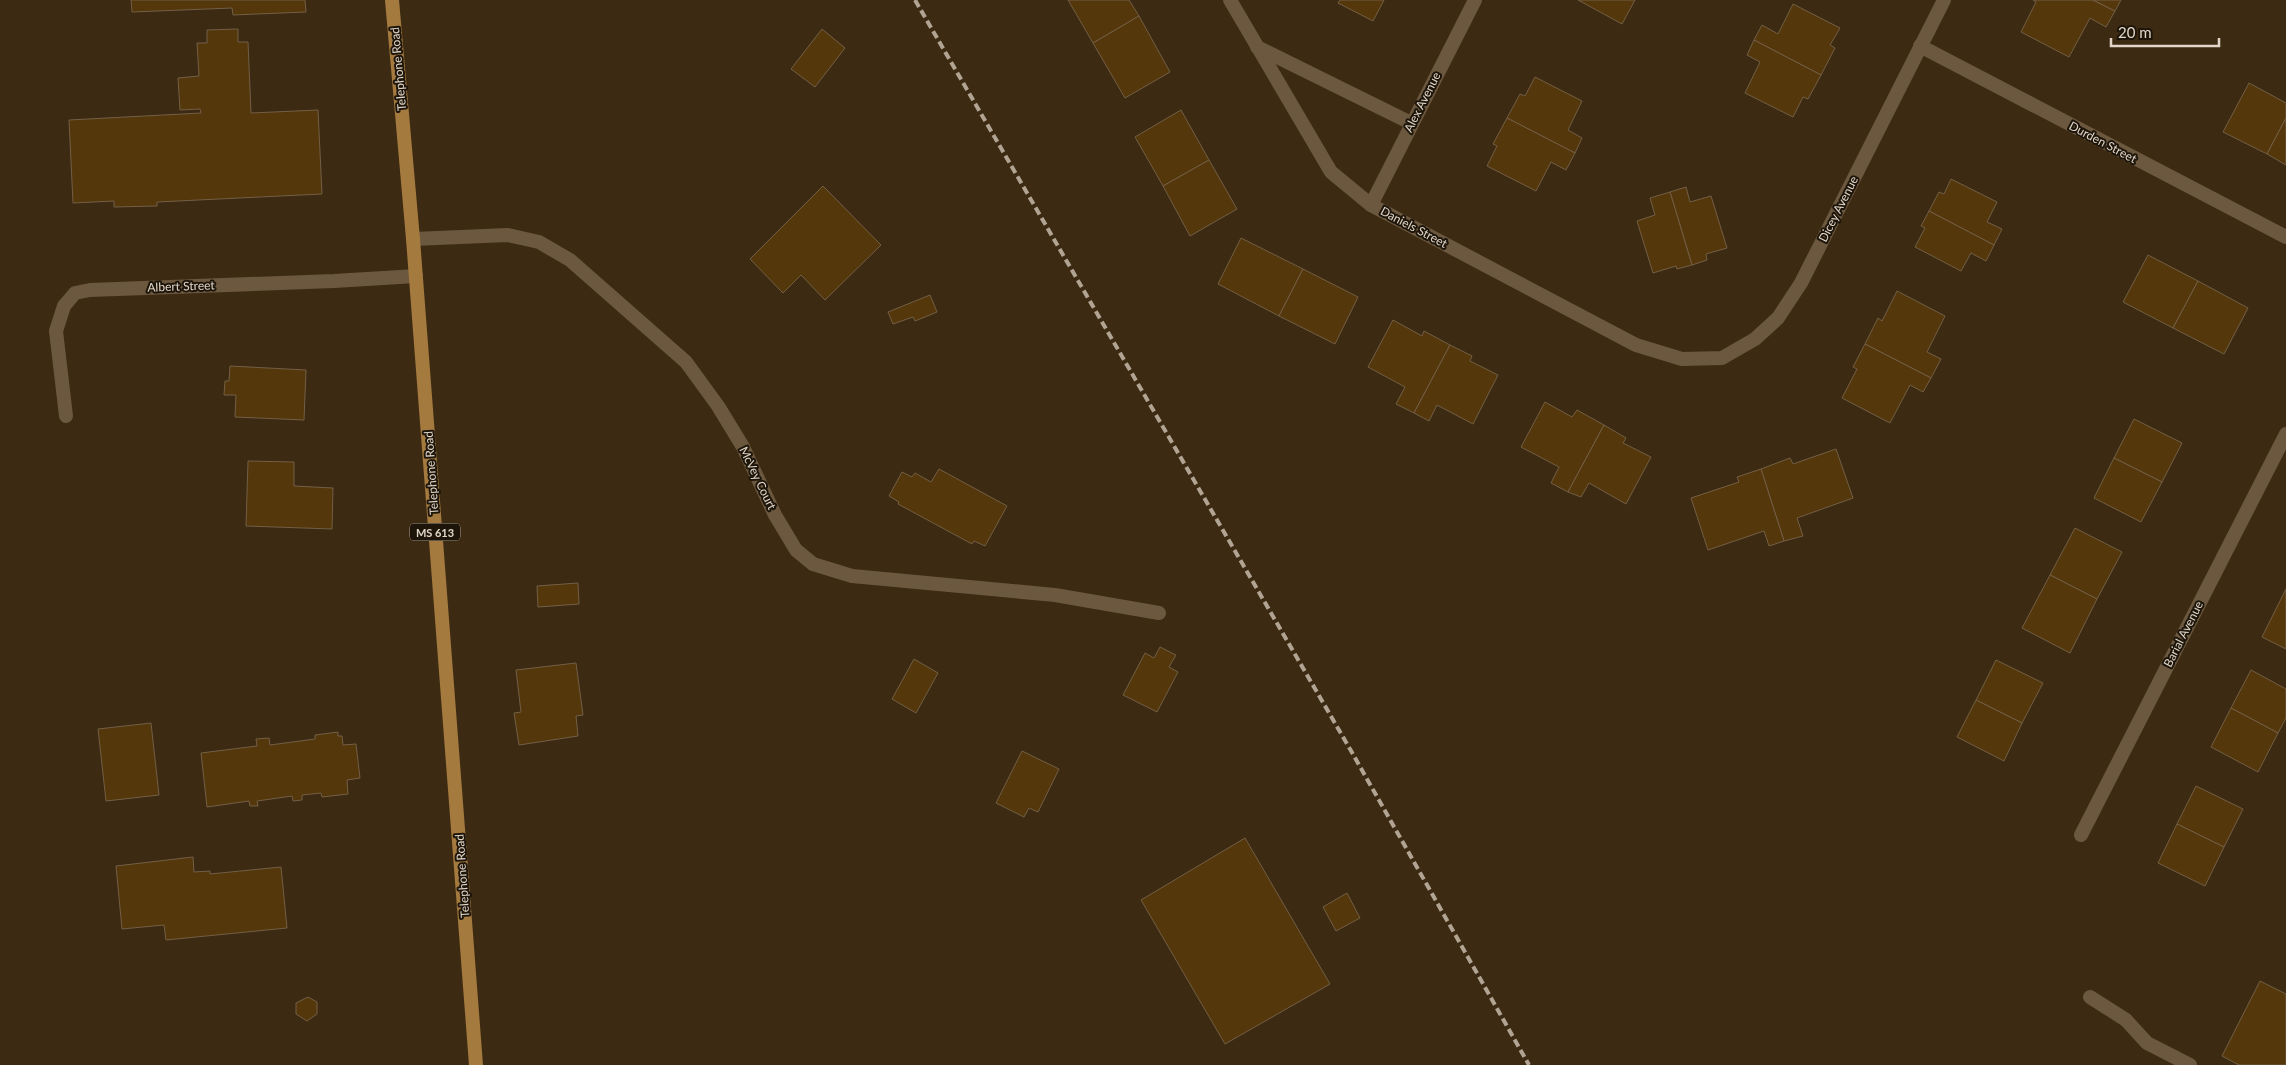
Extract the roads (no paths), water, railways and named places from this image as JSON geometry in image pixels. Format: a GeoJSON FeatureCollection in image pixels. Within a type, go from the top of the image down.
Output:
{"type":"FeatureCollection","features":[{"type":"Feature","properties":{"kind":"main road","name":"Telephone Road"},"geometry":{"type":"LineString","coordinates":[[392,0],[416,276],[476,1065]]}},
{"type":"Feature","properties":{"kind":"street","name":"Daniels Street"},"geometry":{"type":"LineString","coordinates":[[1230,0],[1331,172],[1371,205],[1636,345],[1682,359]]}},
{"type":"Feature","properties":{"kind":"street","name":"Alex Avenue"},"geometry":{"type":"LineString","coordinates":[[1371,205],[1475,0]]}},
{"type":"Feature","properties":{"kind":"street","name":"Dicey Avenue"},"geometry":{"type":"LineString","coordinates":[[1682,359],[1722,358],[1755,339],[1778,318],[1801,283],[1944,0]]}},
{"type":"Feature","properties":{"kind":"street"},"geometry":{"type":"LineString","coordinates":[[1257,46],[1411,123]]}},
{"type":"Feature","properties":{"kind":"street","name":"Durden Street"},"geometry":{"type":"LineString","coordinates":[[1920,46],[2286,237]]}},
{"type":"Feature","properties":{"kind":"street","name":"McVey Court"},"geometry":{"type":"LineString","coordinates":[[413,239],[508,234],[539,242],[570,260],[686,362],[718,406],[743,447],[775,515],[796,550],[813,564],[852,576],[1055,595],[1159,613]]}},
{"type":"Feature","properties":{"kind":"street","name":"Albert Street"},"geometry":{"type":"LineString","coordinates":[[66,416],[56,331],[64,306],[74,293],[90,290],[416,276]]}},
{"type":"Feature","properties":{"kind":"street","name":"Barial Avenue"},"geometry":{"type":"LineString","coordinates":[[2081,835],[2286,434]]}},
{"type":"Feature","properties":{"kind":"street"},"geometry":{"type":"LineString","coordinates":[[2090,997],[2126,1020],[2147,1043],[2190,1065]]}},
{"type":"Feature","properties":{"kind":"railway"},"geometry":{"type":"LineString","coordinates":[[915,0],[1350,749],[1529,1065]]}}]}
